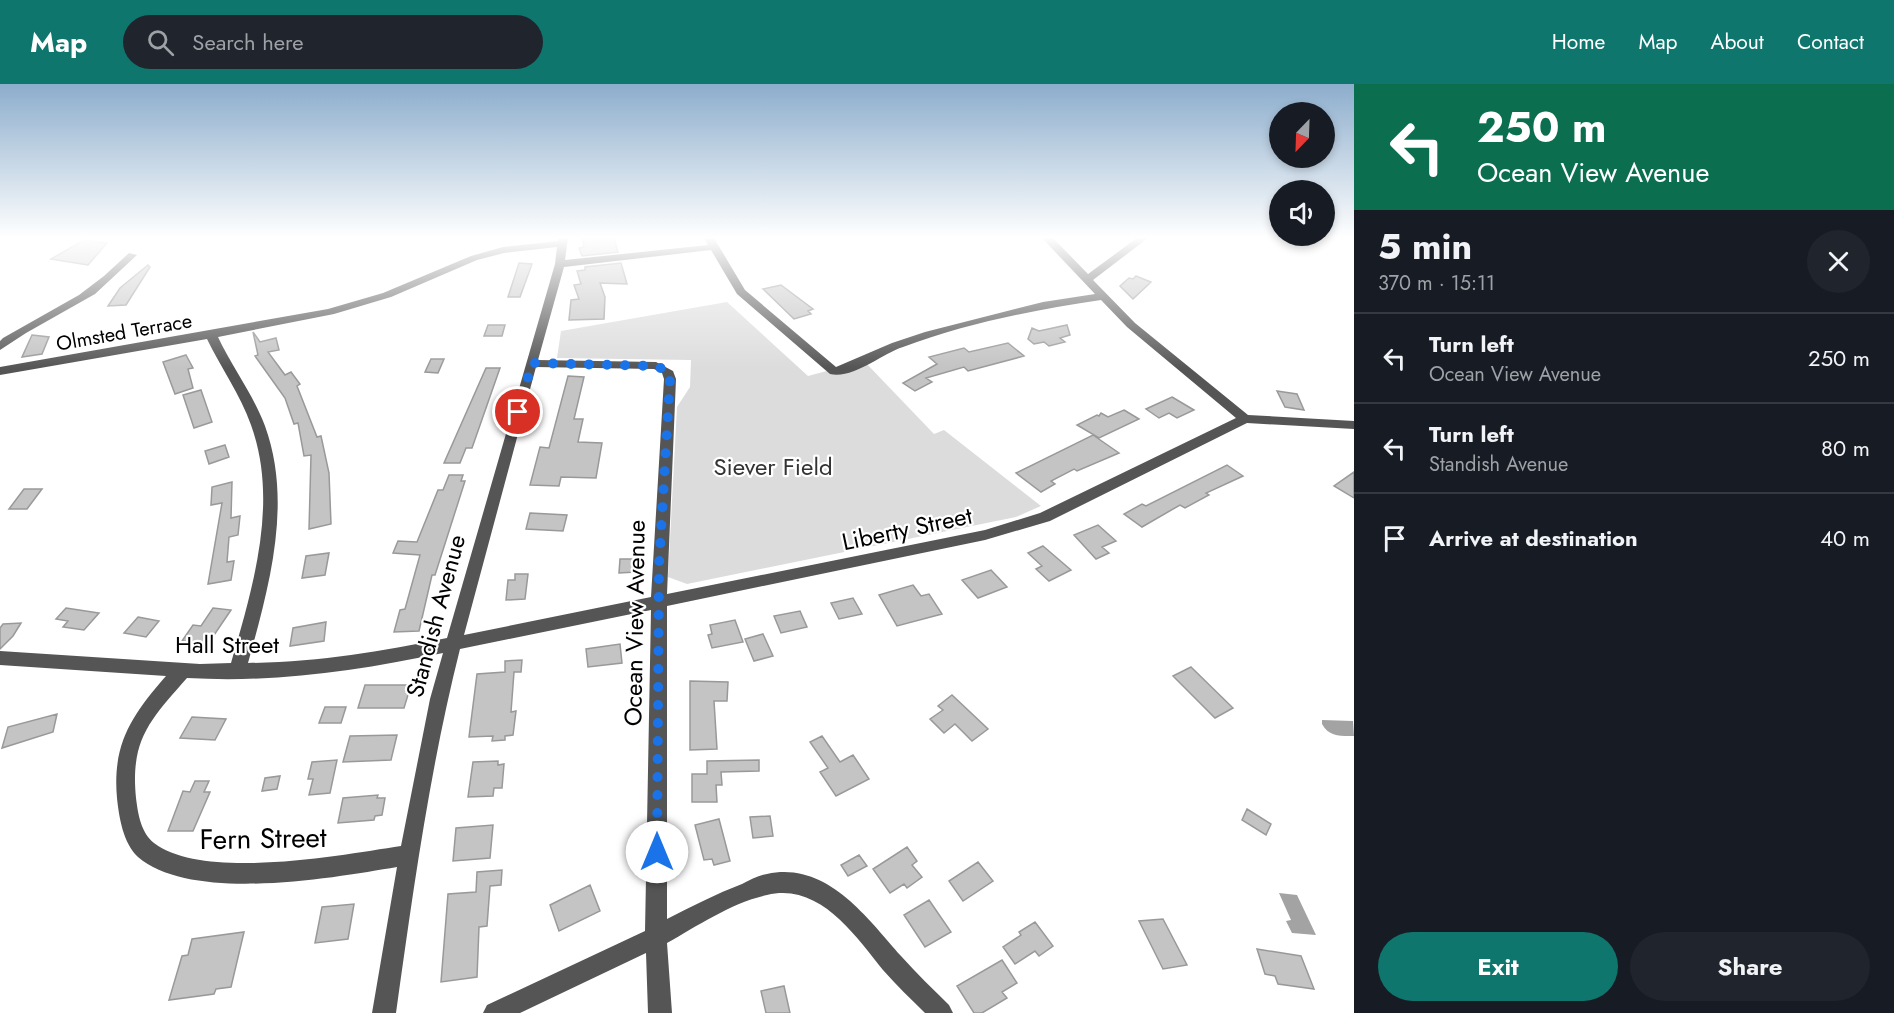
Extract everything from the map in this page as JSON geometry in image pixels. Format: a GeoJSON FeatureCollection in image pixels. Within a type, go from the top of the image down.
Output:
{"type":"FeatureCollection","features":[{"type":"Feature","properties":{"kind":"street"},"geometry":{"type":"LineString","coordinates":[[0,347],[10,337],[79,300],[106,281]]}},
{"type":"Feature","properties":{"kind":"street","name":"Olmsted Terrace"},"geometry":{"type":"LineString","coordinates":[[0,371],[211,335],[362,304],[417,281]]}},
{"type":"Feature","properties":{"kind":"street","name":"Standish Avenue"},"geometry":{"type":"LineString","coordinates":[[384,1013],[409,855],[434,720],[451,645],[555,281]]}},
{"type":"Feature","properties":{"kind":"street"},"geometry":{"type":"LineString","coordinates":[[735,281],[741,292],[834,371],[846,369],[896,345],[929,334],[1043,305],[1103,296]]}},
{"type":"Feature","properties":{"kind":"street"},"geometry":{"type":"LineString","coordinates":[[1088,281],[1139,332],[1245,419]]}},
{"type":"Feature","properties":{"kind":"street"},"geometry":{"type":"LineString","coordinates":[[211,335],[259,428],[267,462],[270,494],[268,543],[238,670]]}},
{"type":"Feature","properties":{"kind":"street","name":"Ocean View Avenue"},"geometry":{"type":"LineString","coordinates":[[532,363],[656,366],[667,371],[672,388],[659,566],[656,937],[660,1013]]}},
{"type":"Feature","properties":{"kind":"street","name":"Liberty Street"},"geometry":{"type":"LineString","coordinates":[[451,645],[967,540],[1006,529],[1045,517],[1245,419],[1354,425]]}},
{"type":"Feature","properties":{"kind":"street","name":"Hall Street"},"geometry":{"type":"LineString","coordinates":[[0,658],[183,670],[301,670],[358,663],[451,645]]}},
{"type":"Feature","properties":{"kind":"street","name":"Fern Street"},"geometry":{"type":"LineString","coordinates":[[183,670],[150,707],[130,738],[124,770],[126,798],[132,830],[147,850],[160,860],[182,867],[229,873],[327,866],[409,855]]}},
{"type":"Feature","properties":{"kind":"street"},"geometry":{"type":"LineString","coordinates":[[495,1013],[656,937],[715,905],[767,884],[788,883],[808,886],[830,898],[864,928],[893,964],[941,1013]]}},
{"type":"Feature","properties":{"kind":"green space","name":"Siever Field"},"geometry":{"type":"Polygon","coordinates":[[[727,302],[808,376],[864,361],[934,434],[944,430],[1041,506],[1016,517],[687,584],[668,577],[677,407],[690,387],[691,360],[557,358],[561,331],[727,302]]]}},
{"type":"Feature","properties":{"kind":"shaded area"},"geometry":{"type":"Polygon","coordinates":[[[1322,720],[1353,721],[1354,736],[1332,734],[1322,724],[1322,720]]]}},
{"type":"Feature","properties":{"kind":"shaded area"},"geometry":{"type":"Polygon","coordinates":[[[1279,893],[1297,895],[1316,935],[1292,933],[1286,921],[1291,920],[1279,893]]]}},
{"type":"Feature","properties":{"kind":"building"},"geometry":{"type":"Polygon","coordinates":[[[128,281],[141,281],[126,305],[108,306],[120,288],[128,281]]]}},
{"type":"Feature","properties":{"kind":"building"},"geometry":{"type":"Polygon","coordinates":[[[513,281],[526,281],[520,297],[508,297],[513,281]]]}},
{"type":"Feature","properties":{"kind":"building"},"geometry":{"type":"Polygon","coordinates":[[[580,281],[626,281],[627,284],[600,283],[605,297],[604,319],[569,320],[571,300],[579,299],[574,285],[581,284],[580,281]]]}},
{"type":"Feature","properties":{"kind":"building"},"geometry":{"type":"Polygon","coordinates":[[[1125,281],[1151,282],[1133,299],[1120,286],[1125,281]]]}},
{"type":"Feature","properties":{"kind":"building"},"geometry":{"type":"Polygon","coordinates":[[[781,285],[813,309],[808,311],[811,314],[794,319],[763,289],[781,285]]]}},
{"type":"Feature","properties":{"kind":"building"},"geometry":{"type":"Polygon","coordinates":[[[488,325],[505,325],[502,336],[484,336],[488,325]]]}},
{"type":"Feature","properties":{"kind":"building"},"geometry":{"type":"Polygon","coordinates":[[[1067,325],[1070,335],[1060,338],[1065,342],[1049,346],[1044,342],[1034,344],[1028,339],[1032,328],[1039,331],[1067,325]]]}},
{"type":"Feature","properties":{"kind":"building"},"geometry":{"type":"Polygon","coordinates":[[[253,332],[260,342],[276,338],[279,350],[268,352],[285,375],[291,372],[300,384],[297,386],[317,437],[321,436],[329,473],[331,524],[309,529],[311,455],[304,456],[298,423],[294,424],[285,398],[255,356],[258,355],[253,332]]]}},
{"type":"Feature","properties":{"kind":"building"},"geometry":{"type":"Polygon","coordinates":[[[32,335],[49,337],[42,354],[22,357],[32,335]]]}},
{"type":"Feature","properties":{"kind":"building"},"geometry":{"type":"Polygon","coordinates":[[[1008,343],[1024,356],[968,371],[964,367],[926,378],[932,382],[915,391],[903,383],[937,364],[929,357],[964,348],[969,352],[1008,343]]]}},
{"type":"Feature","properties":{"kind":"building"},"geometry":{"type":"Polygon","coordinates":[[[186,355],[193,368],[188,369],[193,388],[175,394],[163,362],[186,355]]]}},
{"type":"Feature","properties":{"kind":"building"},"geometry":{"type":"Polygon","coordinates":[[[431,359],[444,359],[438,373],[425,372],[431,359]]]}},
{"type":"Feature","properties":{"kind":"building"},"geometry":{"type":"Polygon","coordinates":[[[486,368],[500,368],[472,448],[466,448],[460,463],[444,463],[486,368]]]}},
{"type":"Feature","properties":{"kind":"building"},"geometry":{"type":"Polygon","coordinates":[[[568,376],[584,377],[574,419],[583,419],[578,442],[602,443],[596,478],[561,477],[559,486],[530,485],[540,447],[549,448],[568,376]]]}},
{"type":"Feature","properties":{"kind":"building"},"geometry":{"type":"Polygon","coordinates":[[[201,390],[212,422],[194,428],[183,395],[201,390]]]}},
{"type":"Feature","properties":{"kind":"building"},"geometry":{"type":"Polygon","coordinates":[[[1277,391],[1297,394],[1304,410],[1285,407],[1277,391]]]}},
{"type":"Feature","properties":{"kind":"building"},"geometry":{"type":"Polygon","coordinates":[[[1172,397],[1194,410],[1177,418],[1169,413],[1159,418],[1146,409],[1172,397]]]}},
{"type":"Feature","properties":{"kind":"building"},"geometry":{"type":"Polygon","coordinates":[[[1124,410],[1139,419],[1099,438],[1077,425],[1101,413],[1108,417],[1124,410]]]}},
{"type":"Feature","properties":{"kind":"building"},"geometry":{"type":"Polygon","coordinates":[[[1093,435],[1119,453],[1077,471],[1074,469],[1051,481],[1055,484],[1041,492],[1016,473],[1093,435]]]}},
{"type":"Feature","properties":{"kind":"building"},"geometry":{"type":"Polygon","coordinates":[[[225,445],[229,457],[209,464],[205,451],[225,445]]]}},
{"type":"Feature","properties":{"kind":"building"},"geometry":{"type":"Polygon","coordinates":[[[1227,465],[1243,476],[1206,493],[1209,495],[1185,508],[1180,505],[1142,527],[1124,514],[1142,504],[1146,506],[1227,465]]]}},
{"type":"Feature","properties":{"kind":"building"},"geometry":{"type":"Polygon","coordinates":[[[1354,472],[1354,498],[1334,486],[1354,472]]]}},
{"type":"Feature","properties":{"kind":"building"},"geometry":{"type":"Polygon","coordinates":[[[449,475],[463,475],[461,481],[465,481],[435,575],[432,575],[419,631],[394,632],[400,610],[405,609],[420,555],[393,553],[398,541],[417,542],[438,490],[443,490],[449,475]]]}},
{"type":"Feature","properties":{"kind":"building"},"geometry":{"type":"Polygon","coordinates":[[[232,482],[231,518],[240,516],[238,535],[229,537],[227,562],[234,561],[231,580],[208,584],[222,503],[211,505],[212,487],[232,482]]]}},
{"type":"Feature","properties":{"kind":"building"},"geometry":{"type":"Polygon","coordinates":[[[24,489],[42,489],[27,509],[9,509],[24,489]]]}},
{"type":"Feature","properties":{"kind":"building"},"geometry":{"type":"Polygon","coordinates":[[[530,513],[567,515],[563,531],[526,529],[530,513]]]}},
{"type":"Feature","properties":{"kind":"building"},"geometry":{"type":"Polygon","coordinates":[[[1098,525],[1116,541],[1102,547],[1109,553],[1096,559],[1074,535],[1098,525]]]}},
{"type":"Feature","properties":{"kind":"building"},"geometry":{"type":"Polygon","coordinates":[[[1043,546],[1071,570],[1049,581],[1036,569],[1042,566],[1028,553],[1043,546]]]}},
{"type":"Feature","properties":{"kind":"building"},"geometry":{"type":"Polygon","coordinates":[[[329,553],[325,575],[302,578],[306,556],[329,553]]]}},
{"type":"Feature","properties":{"kind":"building"},"geometry":{"type":"Polygon","coordinates":[[[620,559],[637,559],[636,572],[619,573],[620,559]]]}},
{"type":"Feature","properties":{"kind":"building"},"geometry":{"type":"Polygon","coordinates":[[[991,570],[1007,587],[978,598],[962,580],[991,570]]]}},
{"type":"Feature","properties":{"kind":"building"},"geometry":{"type":"Polygon","coordinates":[[[515,574],[528,574],[525,599],[506,600],[508,580],[515,580],[515,574]]]}},
{"type":"Feature","properties":{"kind":"building"},"geometry":{"type":"Polygon","coordinates":[[[913,585],[921,596],[929,594],[942,614],[897,626],[879,595],[913,585]]]}},
{"type":"Feature","properties":{"kind":"building"},"geometry":{"type":"Polygon","coordinates":[[[853,598],[862,614],[839,619],[831,603],[853,598]]]}},
{"type":"Feature","properties":{"kind":"building"},"geometry":{"type":"Polygon","coordinates":[[[66,608],[99,613],[84,630],[63,627],[68,621],[56,619],[66,608]]]}},
{"type":"Feature","properties":{"kind":"building"},"geometry":{"type":"Polygon","coordinates":[[[213,608],[231,610],[208,644],[182,641],[193,625],[201,626],[213,608]]]}},
{"type":"Feature","properties":{"kind":"building"},"geometry":{"type":"Polygon","coordinates":[[[800,611],[807,627],[781,633],[774,616],[800,611]]]}},
{"type":"Feature","properties":{"kind":"building"},"geometry":{"type":"Polygon","coordinates":[[[138,617],[159,621],[146,637],[124,633],[138,617]]]}},
{"type":"Feature","properties":{"kind":"building"},"geometry":{"type":"Polygon","coordinates":[[[735,620],[743,642],[712,648],[708,635],[712,634],[710,625],[735,620]]]}},
{"type":"Feature","properties":{"kind":"building"},"geometry":{"type":"Polygon","coordinates":[[[326,622],[324,641],[290,646],[293,628],[326,622]]]}},
{"type":"Feature","properties":{"kind":"building"},"geometry":{"type":"Polygon","coordinates":[[[21,623],[13,636],[0,649],[0,628],[3,624],[21,623]]]}},
{"type":"Feature","properties":{"kind":"building"},"geometry":{"type":"Polygon","coordinates":[[[763,634],[773,656],[754,661],[745,639],[763,634]]]}},
{"type":"Feature","properties":{"kind":"building"},"geometry":{"type":"Polygon","coordinates":[[[620,644],[622,663],[588,667],[586,649],[620,644]]]}},
{"type":"Feature","properties":{"kind":"building"},"geometry":{"type":"Polygon","coordinates":[[[522,660],[521,672],[514,672],[511,712],[516,711],[513,735],[505,736],[505,740],[492,741],[493,736],[469,737],[477,674],[505,672],[505,661],[522,660]]]}},
{"type":"Feature","properties":{"kind":"building"},"geometry":{"type":"Polygon","coordinates":[[[1191,667],[1233,708],[1215,718],[1173,676],[1191,667]]]}},
{"type":"Feature","properties":{"kind":"building"},"geometry":{"type":"Polygon","coordinates":[[[690,681],[728,682],[727,701],[714,701],[717,749],[690,750],[690,681]]]}},
{"type":"Feature","properties":{"kind":"building"},"geometry":{"type":"Polygon","coordinates":[[[365,685],[411,685],[404,708],[358,708],[365,685]]]}},
{"type":"Feature","properties":{"kind":"building"},"geometry":{"type":"Polygon","coordinates":[[[952,695],[988,729],[972,741],[955,724],[944,733],[930,719],[943,710],[938,706],[952,695]]]}},
{"type":"Feature","properties":{"kind":"building"},"geometry":{"type":"Polygon","coordinates":[[[325,707],[346,707],[341,723],[319,723],[325,707]]]}},
{"type":"Feature","properties":{"kind":"building"},"geometry":{"type":"Polygon","coordinates":[[[57,714],[53,732],[2,748],[8,727],[57,714]]]}},
{"type":"Feature","properties":{"kind":"building"},"geometry":{"type":"Polygon","coordinates":[[[192,717],[226,719],[215,740],[180,738],[192,717]]]}},
{"type":"Feature","properties":{"kind":"building"},"geometry":{"type":"Polygon","coordinates":[[[397,735],[391,760],[343,762],[350,736],[397,735]]]}},
{"type":"Feature","properties":{"kind":"building"},"geometry":{"type":"Polygon","coordinates":[[[822,736],[840,762],[853,755],[869,779],[836,796],[820,772],[828,768],[810,742],[822,736]]]}},
{"type":"Feature","properties":{"kind":"building"},"geometry":{"type":"Polygon","coordinates":[[[337,760],[330,793],[309,795],[313,779],[308,779],[312,762],[337,760]]]}},
{"type":"Feature","properties":{"kind":"building"},"geometry":{"type":"Polygon","coordinates":[[[759,760],[759,771],[721,772],[722,785],[716,785],[717,802],[692,802],[692,774],[707,774],[707,761],[759,760]]]}},
{"type":"Feature","properties":{"kind":"building"},"geometry":{"type":"Polygon","coordinates":[[[498,761],[498,765],[504,764],[502,788],[494,788],[493,796],[468,797],[473,762],[498,761]]]}},
{"type":"Feature","properties":{"kind":"building"},"geometry":{"type":"Polygon","coordinates":[[[280,776],[277,789],[262,791],[265,778],[280,776]]]}},
{"type":"Feature","properties":{"kind":"building"},"geometry":{"type":"Polygon","coordinates":[[[195,781],[209,781],[204,792],[210,792],[193,831],[168,831],[183,791],[190,792],[195,781]]]}},
{"type":"Feature","properties":{"kind":"building"},"geometry":{"type":"Polygon","coordinates":[[[378,795],[377,798],[385,798],[382,815],[375,816],[374,820],[338,823],[343,798],[378,795]]]}},
{"type":"Feature","properties":{"kind":"building"},"geometry":{"type":"Polygon","coordinates":[[[1247,809],[1271,824],[1266,835],[1242,820],[1247,809]]]}},
{"type":"Feature","properties":{"kind":"building"},"geometry":{"type":"Polygon","coordinates":[[[770,816],[773,836],[753,838],[750,817],[770,816]]]}},
{"type":"Feature","properties":{"kind":"building"},"geometry":{"type":"Polygon","coordinates":[[[719,819],[730,861],[714,865],[712,859],[704,860],[695,825],[719,819]]]}},
{"type":"Feature","properties":{"kind":"building"},"geometry":{"type":"Polygon","coordinates":[[[493,825],[490,858],[453,861],[456,828],[493,825]]]}},
{"type":"Feature","properties":{"kind":"building"},"geometry":{"type":"Polygon","coordinates":[[[907,847],[917,861],[912,865],[922,877],[907,888],[904,884],[890,893],[873,869],[907,847]]]}},
{"type":"Feature","properties":{"kind":"building"},"geometry":{"type":"Polygon","coordinates":[[[859,855],[867,866],[848,876],[841,865],[859,855]]]}},
{"type":"Feature","properties":{"kind":"building"},"geometry":{"type":"Polygon","coordinates":[[[978,862],[993,881],[963,901],[949,881],[978,862]]]}},
{"type":"Feature","properties":{"kind":"building"},"geometry":{"type":"Polygon","coordinates":[[[502,870],[501,885],[490,886],[487,926],[479,927],[477,977],[441,982],[448,894],[476,892],[477,872],[502,870]]]}},
{"type":"Feature","properties":{"kind":"building"},"geometry":{"type":"Polygon","coordinates":[[[590,885],[600,911],[559,931],[550,905],[590,885]]]}},
{"type":"Feature","properties":{"kind":"building"},"geometry":{"type":"Polygon","coordinates":[[[929,900],[951,932],[925,947],[904,915],[929,900]]]}},
{"type":"Feature","properties":{"kind":"building"},"geometry":{"type":"Polygon","coordinates":[[[354,904],[348,939],[315,943],[322,907],[354,904]]]}},
{"type":"Feature","properties":{"kind":"building"},"geometry":{"type":"Polygon","coordinates":[[[1163,919],[1187,965],[1163,969],[1139,921],[1163,919]]]}},
{"type":"Feature","properties":{"kind":"building"},"geometry":{"type":"Polygon","coordinates":[[[1035,922],[1053,946],[1039,956],[1035,951],[1015,964],[1003,947],[1021,935],[1019,932],[1035,922]]]}},
{"type":"Feature","properties":{"kind":"building"},"geometry":{"type":"Polygon","coordinates":[[[244,932],[231,987],[216,989],[214,994],[169,1000],[182,956],[188,955],[192,939],[244,932]]]}},
{"type":"Feature","properties":{"kind":"building"},"geometry":{"type":"Polygon","coordinates":[[[1257,949],[1301,956],[1314,989],[1278,984],[1275,976],[1265,974],[1257,949]]]}},
{"type":"Feature","properties":{"kind":"building"},"geometry":{"type":"Polygon","coordinates":[[[1002,960],[1017,983],[1002,992],[1007,998],[982,1013],[974,1013],[957,986],[1002,960]]]}},
{"type":"Feature","properties":{"kind":"building"},"geometry":{"type":"Polygon","coordinates":[[[784,986],[790,1013],[766,1013],[761,991],[784,986]]]}},
{"type":"Feature","properties":{"kind":"route"},"geometry":{"type":"LineString","coordinates":[[518,412],[532,363],[656,366],[667,371],[670,379],[672,388],[659,566],[657,852]]}}]}
